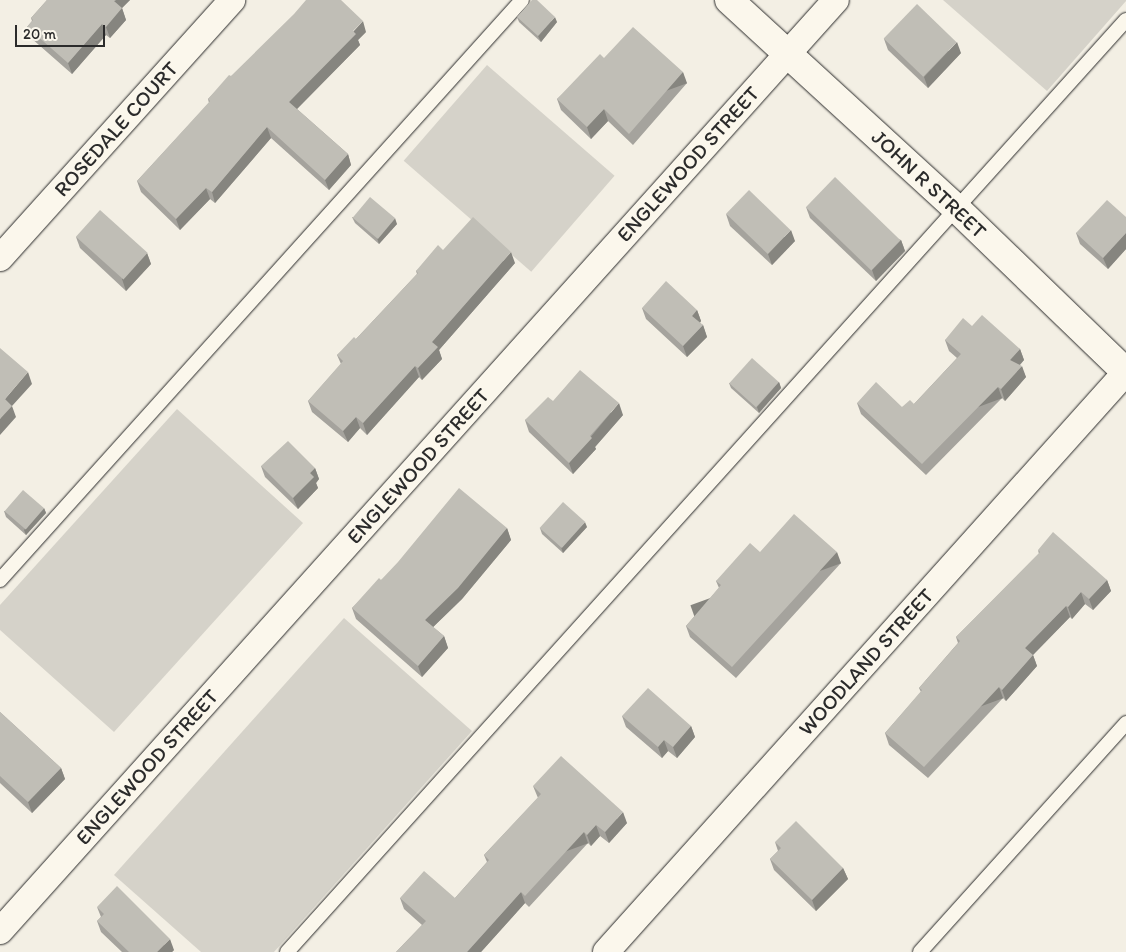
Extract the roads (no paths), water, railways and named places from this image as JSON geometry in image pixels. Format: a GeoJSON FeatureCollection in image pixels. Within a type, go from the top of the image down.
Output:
{"type":"FeatureCollection","features":[{"type":"Feature","properties":{"kind":"street","name":"ROSEDALE COURT"},"geometry":{"type":"LineString","coordinates":[[0,258],[232,0]]}},
{"type":"Feature","properties":{"kind":"street","name":"JOHN R STREET"},"geometry":{"type":"LineString","coordinates":[[729,0],[956,208],[1126,372]]}},
{"type":"Feature","properties":{"kind":"street","name":"ENGLEWOOD STREET"},"geometry":{"type":"LineString","coordinates":[[0,931],[836,0]]}},
{"type":"Feature","properties":{"kind":"street","name":"WOODLAND STREET"},"geometry":{"type":"LineString","coordinates":[[606,952],[1126,372]]}},
{"type":"Feature","properties":{"kind":"lane"},"geometry":{"type":"LineString","coordinates":[[0,580],[522,0]]}},
{"type":"Feature","properties":{"kind":"lane"},"geometry":{"type":"LineString","coordinates":[[287,952],[1126,20]]}},
{"type":"Feature","properties":{"kind":"lane"},"geometry":{"type":"LineString","coordinates":[[920,952],[1126,723]]}}]}
